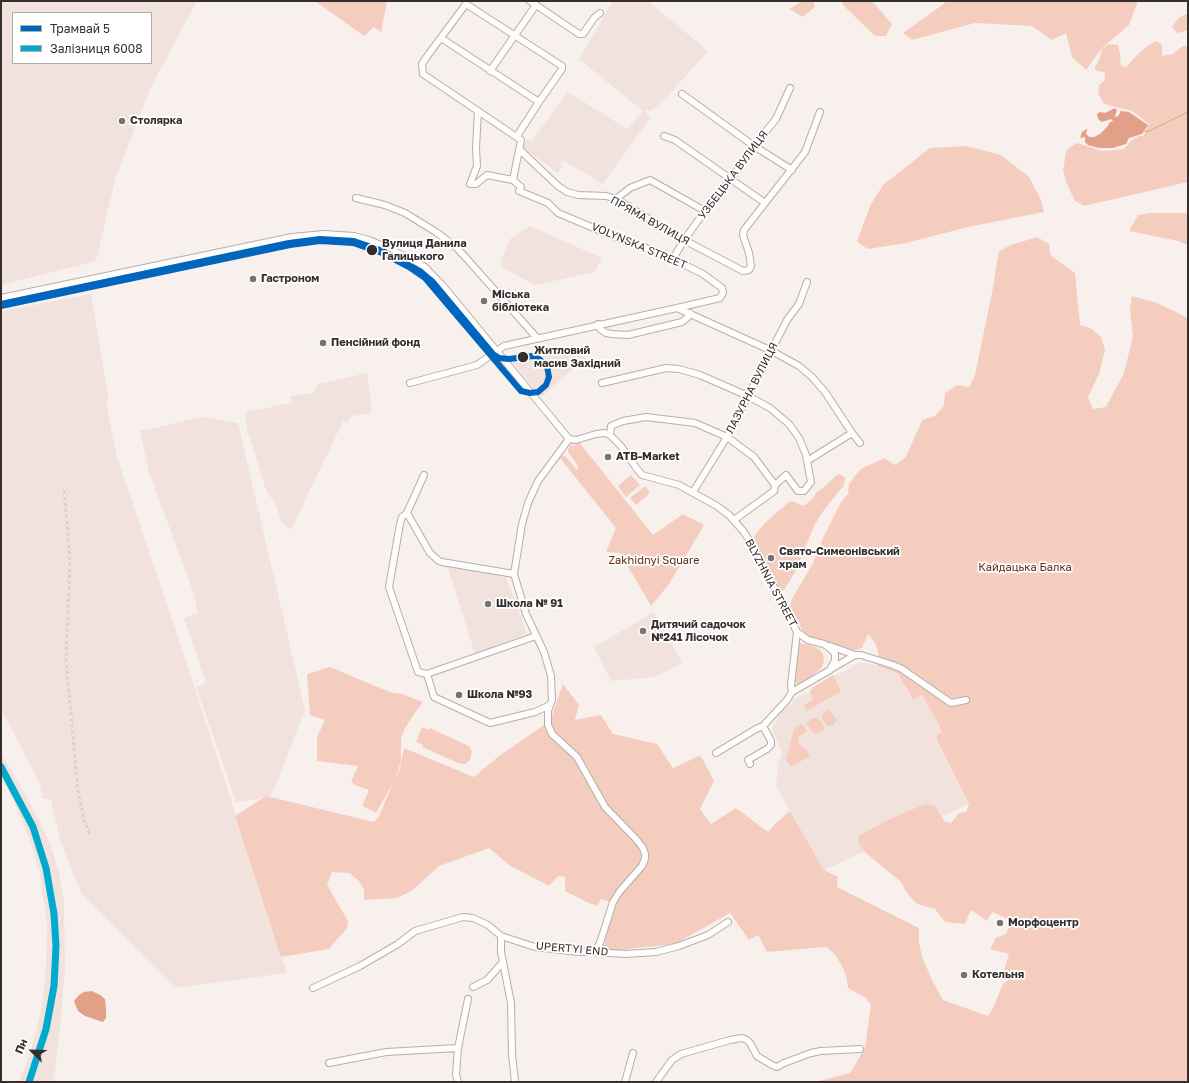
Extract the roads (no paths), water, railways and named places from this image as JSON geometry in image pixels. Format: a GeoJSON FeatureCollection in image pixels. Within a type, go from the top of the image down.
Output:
{"type":"FeatureCollection","features":[{"type":"Feature","properties":{"kind":"street"},"geometry":{"type":"LineString","coordinates":[[530,1],[581,34],[583,34],[600,12]]}},
{"type":"Feature","properties":{"kind":"street"},"geometry":{"type":"LineString","coordinates":[[478,111],[476,148],[477,166],[470,184],[476,184],[487,175],[513,180],[521,140],[517,136],[423,74],[422,64],[466,4],[562,66],[562,69],[517,136]]}},
{"type":"Feature","properties":{"kind":"street"},"geometry":{"type":"LineString","coordinates":[[490,71],[536,5]]}},
{"type":"Feature","properties":{"kind":"street"},"geometry":{"type":"LineString","coordinates":[[441,38],[539,102]]}},
{"type":"Feature","properties":{"kind":"street","name":"УЗБЕЦЬКА ВУЛИЦЯ"},"geometry":{"type":"LineString","coordinates":[[673,259],[684,240],[705,211],[731,180],[754,146],[776,119],[790,88]]}},
{"type":"Feature","properties":{"kind":"street"},"geometry":{"type":"LineString","coordinates":[[682,94],[754,146],[792,170]]}},
{"type":"Feature","properties":{"kind":"street"},"geometry":{"type":"LineString","coordinates":[[664,136],[675,140],[764,203],[805,152],[820,112]]}},
{"type":"Feature","properties":{"kind":"street","name":"ПРЯМА ВУЛИЦЯ"},"geometry":{"type":"LineString","coordinates":[[520,150],[558,186],[567,192],[578,195],[606,196],[616,199],[684,240],[743,271],[749,270],[751,266],[749,253],[743,235],[744,230],[764,203]]}},
{"type":"Feature","properties":{"kind":"street","name":"VOLYNSKA STREET"},"geometry":{"type":"LineString","coordinates":[[410,383],[477,365],[504,346],[720,298],[723,293],[722,288],[708,277],[673,259],[634,243],[626,242],[558,213],[548,203],[519,191],[521,187],[513,180]]}},
{"type":"Feature","properties":{"kind":"street"},"geometry":{"type":"LineString","coordinates":[[616,199],[630,188],[650,180],[705,211]]}},
{"type":"Feature","properties":{"kind":"street"},"geometry":{"type":"LineString","coordinates":[[356,198],[385,205],[405,213],[436,232],[456,247],[537,338]]}},
{"type":"Feature","properties":{"kind":"street"},"geometry":{"type":"LineString","coordinates":[[1,298],[292,237],[324,234],[346,235],[369,240],[425,267],[444,286],[567,438],[576,440],[596,434],[610,435],[611,426],[623,420],[646,417],[695,423],[727,437],[754,457],[775,485]]}},
{"type":"Feature","properties":{"kind":"street","name":"ЛАЗУРНА ВУЛИЦЯ"},"geometry":{"type":"LineString","coordinates":[[692,492],[727,437],[787,320],[799,304],[807,282]]}},
{"type":"Feature","properties":{"kind":"street"},"geometry":{"type":"LineString","coordinates":[[677,308],[772,351],[799,366],[812,377],[825,392],[860,443]]}},
{"type":"Feature","properties":{"kind":"street"},"geometry":{"type":"LineString","coordinates":[[598,324],[600,330],[612,334],[628,335],[682,322],[690,313]]}},
{"type":"Feature","properties":{"kind":"street"},"geometry":{"type":"LineString","coordinates":[[602,383],[666,368],[679,369],[700,375],[748,396],[770,408],[789,424],[799,438],[806,455],[811,482],[804,491],[798,491],[786,475],[775,485],[774,491],[734,520]]}},
{"type":"Feature","properties":{"kind":"street"},"geometry":{"type":"LineString","coordinates":[[807,461],[852,433]]}},
{"type":"Feature","properties":{"kind":"street","name":"BLYZHNIA STREET"},"geometry":{"type":"LineString","coordinates":[[610,435],[616,439],[642,475],[671,482],[692,492],[717,506],[734,520],[754,548],[796,632],[808,640],[855,655],[861,655],[893,664],[951,702],[966,700]]}},
{"type":"Feature","properties":{"kind":"street"},"geometry":{"type":"LineString","coordinates":[[569,439],[544,472],[531,496],[523,517],[514,574],[526,614],[544,652],[551,676],[552,692],[548,711],[548,725],[552,734],[576,757],[605,807],[636,839],[643,848],[645,854],[645,859],[642,866],[620,891],[613,902],[600,943],[594,952]]}},
{"type":"Feature","properties":{"kind":"street"},"geometry":{"type":"LineString","coordinates":[[424,475],[407,513],[402,517],[389,587],[418,672],[427,674],[536,636]]}},
{"type":"Feature","properties":{"kind":"street"},"geometry":{"type":"LineString","coordinates":[[407,513],[430,553],[439,561],[514,574]]}},
{"type":"Feature","properties":{"kind":"street","name":"BLYZHNIA STREET"},"geometry":{"type":"LineString","coordinates":[[792,692],[791,685],[796,632]]}},
{"type":"Feature","properties":{"kind":"street"},"geometry":{"type":"LineString","coordinates":[[824,644],[832,650],[835,656],[834,663],[830,670]]}},
{"type":"Feature","properties":{"kind":"street"},"geometry":{"type":"LineString","coordinates":[[716,753],[756,728],[763,726],[788,700],[792,692],[855,655]]}},
{"type":"Feature","properties":{"kind":"street"},"geometry":{"type":"LineString","coordinates":[[427,674],[434,697],[490,723],[535,712],[550,705]]}},
{"type":"Feature","properties":{"kind":"street"},"geometry":{"type":"LineString","coordinates":[[750,764],[748,760],[771,745],[771,741],[763,726]]}},
{"type":"Feature","properties":{"kind":"street","name":"UPERTYI END"},"geometry":{"type":"LineString","coordinates":[[313,988],[360,966],[398,944],[415,931],[463,917],[473,918],[488,925],[501,936],[535,947],[579,952],[626,954],[656,952],[679,946],[704,936],[728,922]]}},
{"type":"Feature","properties":{"kind":"street"},"geometry":{"type":"LineString","coordinates":[[501,936],[501,952],[511,1002],[512,1054],[517,1082]]}},
{"type":"Feature","properties":{"kind":"street"},"geometry":{"type":"LineString","coordinates":[[473,987],[487,980],[503,962]]}},
{"type":"Feature","properties":{"kind":"street"},"geometry":{"type":"LineString","coordinates":[[458,1082],[456,1075],[458,1048],[468,999]]}},
{"type":"Feature","properties":{"kind":"street"},"geometry":{"type":"LineString","coordinates":[[656,1082],[672,1060],[681,1054],[730,1040],[742,1038],[747,1040],[756,1056],[777,1067],[811,1052],[860,1048]]}},
{"type":"Feature","properties":{"kind":"street"},"geometry":{"type":"LineString","coordinates":[[329,1062],[386,1052],[458,1048]]}},
{"type":"Feature","properties":{"kind":"street"},"geometry":{"type":"LineString","coordinates":[[625,1082],[633,1053]]}},
{"type":"Feature","properties":{"kind":"waterway"},"geometry":{"type":"LineString","coordinates":[[1144,131],[1149,131],[1188,112]]}},
{"type":"Feature","properties":{"kind":"tram line","name":"5"},"geometry":{"type":"LineString","coordinates":[[1,304],[289,243],[320,239],[354,241],[383,251],[421,272],[432,281],[493,354],[499,358],[509,359],[532,356],[538,358],[547,366],[549,377],[546,385],[538,392],[530,393],[521,391],[425,278],[409,267],[382,253],[353,243],[320,241],[290,245],[1,306]]}},
{"type":"Feature","properties":{"kind":"tram line"},"geometry":{"type":"LineString","coordinates":[[528,356],[551,351]]}},
{"type":"Feature","properties":{"kind":"railway"},"geometry":{"type":"LineString","coordinates":[[64,488],[70,561],[66,660],[78,791],[84,820],[89,833]]}},
{"type":"Feature","properties":{"kind":"railway"},"geometry":{"type":"LineString","coordinates":[[1,762],[35,826],[48,868],[56,913],[58,946],[56,986],[49,1029],[31,1082]]}},
{"type":"Feature","properties":{"kind":"rail line","name":"6008"},"geometry":{"type":"LineString","coordinates":[[1,767],[33,827],[46,868],[54,914],[56,946],[54,986],[46,1029],[29,1082]]}},
{"type":"Feature","properties":{"kind":"place","name":"Столярка"},"geometry":{"type":"Point","coordinates":[122,121]}},
{"type":"Feature","properties":{"kind":"place","name":"Вулиця Данила Галицького"},"geometry":{"type":"Point","coordinates":[372,250]}},
{"type":"Feature","properties":{"kind":"place","name":"Гастроном"},"geometry":{"type":"Point","coordinates":[253,279]}},
{"type":"Feature","properties":{"kind":"place","name":"Міська бібліотека"},"geometry":{"type":"Point","coordinates":[484,301]}},
{"type":"Feature","properties":{"kind":"place","name":"Пенсійний фонд"},"geometry":{"type":"Point","coordinates":[323,343]}},
{"type":"Feature","properties":{"kind":"place","name":"Житловий масив Західний"},"geometry":{"type":"Point","coordinates":[523,357]}},
{"type":"Feature","properties":{"kind":"place","name":"ATB-Market"},"geometry":{"type":"Point","coordinates":[608,457]}},
{"type":"Feature","properties":{"kind":"place","name":"Свято-Симеонівський храм"},"geometry":{"type":"Point","coordinates":[771,558]}},
{"type":"Feature","properties":{"kind":"place","name":"Школа № 91"},"geometry":{"type":"Point","coordinates":[488,604]}},
{"type":"Feature","properties":{"kind":"place","name":"Дитячий садочок №241 Лісочок"},"geometry":{"type":"Point","coordinates":[643,631]}},
{"type":"Feature","properties":{"kind":"place","name":"Школа №93"},"geometry":{"type":"Point","coordinates":[459,695]}},
{"type":"Feature","properties":{"kind":"place","name":"Морфоцентр"},"geometry":{"type":"Point","coordinates":[1000,923]}},
{"type":"Feature","properties":{"kind":"place","name":"Котельня"},"geometry":{"type":"Point","coordinates":[964,975]}},
{"type":"Feature","properties":{"kind":"park label","name":"Zakhidnyi Square"},"geometry":{"type":"Point","coordinates":[654,561]}},
{"type":"Feature","properties":{"kind":"park label","name":"Кайдацька Балка"},"geometry":{"type":"Point","coordinates":[1025,568]}}]}
